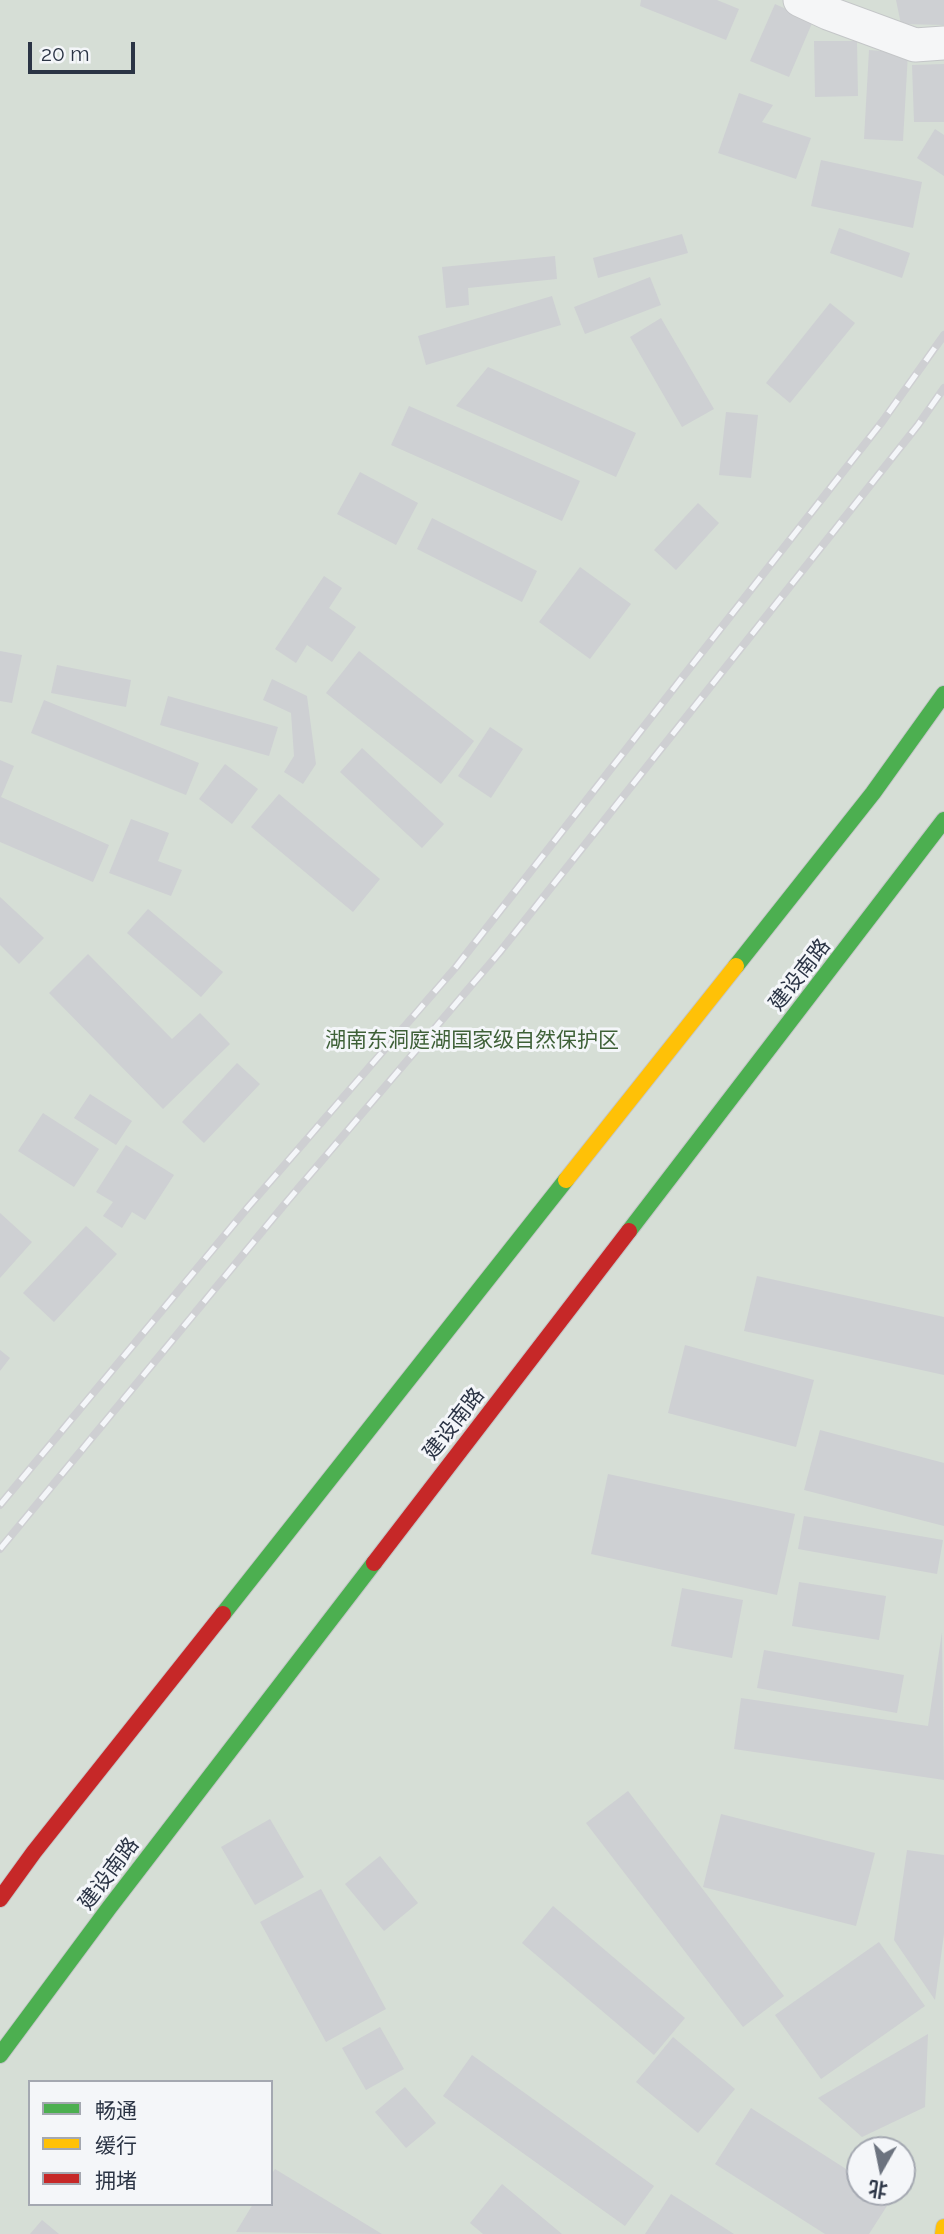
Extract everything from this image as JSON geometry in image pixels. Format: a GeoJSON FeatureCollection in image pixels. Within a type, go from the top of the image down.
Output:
{"type":"FeatureCollection","features":[{"type":"Feature","properties":{"kind":"main road"},"geometry":{"type":"LineString","coordinates":[[0,1899],[51,1830],[873,793],[944,694]]}},
{"type":"Feature","properties":{"kind":"main road","name":"建设南路"},"geometry":{"type":"LineString","coordinates":[[0,2055],[126,1886],[944,820]]}},
{"type":"Feature","properties":{"kind":"main road"},"geometry":{"type":"LineString","coordinates":[[943,2234],[944,2227]]}},
{"type":"Feature","properties":{"kind":"street"},"geometry":{"type":"LineString","coordinates":[[800,0],[915,45],[944,43]]}},
{"type":"Feature","properties":{"kind":"green space","name":"湖南东洞庭湖国家级自然保护区"},"geometry":{"type":"Polygon","coordinates":[[[0,0],[944,0],[944,2234],[0,2234],[0,0]]]}},
{"type":"Feature","properties":{"kind":"building"},"geometry":{"type":"Polygon","coordinates":[[[641,0],[717,0],[739,9],[726,40],[640,6],[641,0]]]}},
{"type":"Feature","properties":{"kind":"building"},"geometry":{"type":"Polygon","coordinates":[[[896,0],[944,0],[944,25],[901,24],[896,0]]]}},
{"type":"Feature","properties":{"kind":"building"},"geometry":{"type":"Polygon","coordinates":[[[775,4],[813,21],[789,77],[750,61],[775,4]]]}},
{"type":"Feature","properties":{"kind":"building"},"geometry":{"type":"Polygon","coordinates":[[[814,41],[857,41],[858,96],[815,97],[814,41]]]}},
{"type":"Feature","properties":{"kind":"building"},"geometry":{"type":"Polygon","coordinates":[[[869,50],[908,53],[903,141],[864,139],[869,50]]]}},
{"type":"Feature","properties":{"kind":"building"},"geometry":{"type":"Polygon","coordinates":[[[944,64],[944,122],[914,122],[912,65],[944,64]]]}},
{"type":"Feature","properties":{"kind":"building"},"geometry":{"type":"Polygon","coordinates":[[[739,93],[773,105],[762,122],[811,138],[796,179],[718,153],[739,93]]]}},
{"type":"Feature","properties":{"kind":"building"},"geometry":{"type":"Polygon","coordinates":[[[935,129],[944,135],[944,176],[917,158],[935,129]]]}},
{"type":"Feature","properties":{"kind":"building"},"geometry":{"type":"Polygon","coordinates":[[[821,160],[922,182],[913,228],[811,206],[821,160]]]}},
{"type":"Feature","properties":{"kind":"building"},"geometry":{"type":"Polygon","coordinates":[[[839,228],[910,253],[902,278],[830,253],[839,228]]]}},
{"type":"Feature","properties":{"kind":"building"},"geometry":{"type":"Polygon","coordinates":[[[682,234],[688,253],[598,278],[593,258],[682,234]]]}},
{"type":"Feature","properties":{"kind":"building"},"geometry":{"type":"Polygon","coordinates":[[[555,256],[557,279],[468,288],[469,305],[446,308],[442,267],[555,256]]]}},
{"type":"Feature","properties":{"kind":"building"},"geometry":{"type":"Polygon","coordinates":[[[650,277],[661,305],[585,334],[574,307],[650,277]]]}},
{"type":"Feature","properties":{"kind":"building"},"geometry":{"type":"Polygon","coordinates":[[[552,296],[561,325],[426,365],[418,336],[552,296]]]}},
{"type":"Feature","properties":{"kind":"building"},"geometry":{"type":"Polygon","coordinates":[[[830,303],[855,323],[790,403],[766,383],[830,303]]]}},
{"type":"Feature","properties":{"kind":"building"},"geometry":{"type":"Polygon","coordinates":[[[661,318],[714,409],[682,427],[630,337],[661,318]]]}},
{"type":"Feature","properties":{"kind":"building"},"geometry":{"type":"Polygon","coordinates":[[[488,367],[636,433],[616,477],[456,406],[488,367]]]}},
{"type":"Feature","properties":{"kind":"building"},"geometry":{"type":"Polygon","coordinates":[[[409,406],[580,481],[562,521],[391,445],[409,406]]]}},
{"type":"Feature","properties":{"kind":"building"},"geometry":{"type":"Polygon","coordinates":[[[726,412],[758,415],[751,478],[719,475],[726,412]]]}},
{"type":"Feature","properties":{"kind":"building"},"geometry":{"type":"Polygon","coordinates":[[[360,472],[418,503],[396,545],[337,514],[360,472]]]}},
{"type":"Feature","properties":{"kind":"building"},"geometry":{"type":"Polygon","coordinates":[[[698,503],[719,523],[676,570],[654,550],[698,503]]]}},
{"type":"Feature","properties":{"kind":"building"},"geometry":{"type":"Polygon","coordinates":[[[432,518],[537,571],[522,602],[417,549],[432,518]]]}},
{"type":"Feature","properties":{"kind":"building"},"geometry":{"type":"Polygon","coordinates":[[[580,567],[631,604],[590,659],[539,622],[580,567]]]}},
{"type":"Feature","properties":{"kind":"building"},"geometry":{"type":"Polygon","coordinates":[[[324,576],[342,588],[329,608],[356,627],[332,662],[307,645],[296,663],[275,649],[324,576]]]}},
{"type":"Feature","properties":{"kind":"building"},"geometry":{"type":"Polygon","coordinates":[[[0,651],[22,655],[12,703],[0,701],[0,651]]]}},
{"type":"Feature","properties":{"kind":"building"},"geometry":{"type":"Polygon","coordinates":[[[359,651],[474,741],[441,784],[326,693],[359,651]]]}},
{"type":"Feature","properties":{"kind":"building"},"geometry":{"type":"Polygon","coordinates":[[[57,665],[131,680],[126,707],[51,693],[57,665]]]}},
{"type":"Feature","properties":{"kind":"building"},"geometry":{"type":"Polygon","coordinates":[[[272,679],[307,696],[316,764],[303,784],[284,772],[294,756],[291,713],[263,700],[272,679]]]}},
{"type":"Feature","properties":{"kind":"building"},"geometry":{"type":"Polygon","coordinates":[[[168,696],[278,727],[269,756],[160,725],[168,696]]]}},
{"type":"Feature","properties":{"kind":"building"},"geometry":{"type":"Polygon","coordinates":[[[44,700],[199,763],[186,795],[31,733],[44,700]]]}},
{"type":"Feature","properties":{"kind":"building"},"geometry":{"type":"Polygon","coordinates":[[[490,727],[523,749],[491,798],[458,776],[490,727]]]}},
{"type":"Feature","properties":{"kind":"building"},"geometry":{"type":"Polygon","coordinates":[[[362,748],[444,824],[422,848],[340,772],[362,748]]]}},
{"type":"Feature","properties":{"kind":"building"},"geometry":{"type":"Polygon","coordinates":[[[0,760],[14,766],[1,797],[109,845],[93,882],[0,842],[0,760]]]}},
{"type":"Feature","properties":{"kind":"building"},"geometry":{"type":"Polygon","coordinates":[[[225,764],[258,789],[232,824],[199,799],[225,764]]]}},
{"type":"Feature","properties":{"kind":"building"},"geometry":{"type":"Polygon","coordinates":[[[279,794],[380,879],[353,912],[251,827],[279,794]]]}},
{"type":"Feature","properties":{"kind":"building"},"geometry":{"type":"Polygon","coordinates":[[[131,819],[169,833],[158,861],[182,870],[171,896],[109,873],[131,819]]]}},
{"type":"Feature","properties":{"kind":"building"},"geometry":{"type":"Polygon","coordinates":[[[0,897],[44,938],[19,964],[0,945],[0,897]]]}},
{"type":"Feature","properties":{"kind":"building"},"geometry":{"type":"Polygon","coordinates":[[[148,909],[223,972],[201,997],[127,933],[148,909]]]}},
{"type":"Feature","properties":{"kind":"building"},"geometry":{"type":"Polygon","coordinates":[[[88,954],[172,1039],[200,1013],[230,1044],[163,1109],[49,993],[88,954]]]}},
{"type":"Feature","properties":{"kind":"building"},"geometry":{"type":"Polygon","coordinates":[[[237,1063],[260,1084],[204,1143],[182,1122],[237,1063]]]}},
{"type":"Feature","properties":{"kind":"building"},"geometry":{"type":"Polygon","coordinates":[[[90,1094],[132,1121],[116,1145],[74,1118],[90,1094]]]}},
{"type":"Feature","properties":{"kind":"building"},"geometry":{"type":"Polygon","coordinates":[[[43,1113],[99,1149],[74,1187],[18,1151],[43,1113]]]}},
{"type":"Feature","properties":{"kind":"building"},"geometry":{"type":"Polygon","coordinates":[[[126,1145],[174,1175],[145,1220],[132,1212],[122,1228],[103,1216],[113,1202],[96,1192],[126,1145]]]}},
{"type":"Feature","properties":{"kind":"building"},"geometry":{"type":"Polygon","coordinates":[[[0,1213],[32,1242],[0,1278],[0,1213]]]}},
{"type":"Feature","properties":{"kind":"building"},"geometry":{"type":"Polygon","coordinates":[[[86,1226],[117,1254],[54,1322],[23,1293],[86,1226]]]}},
{"type":"Feature","properties":{"kind":"building"},"geometry":{"type":"Polygon","coordinates":[[[757,1276],[944,1317],[944,1375],[744,1331],[757,1276]]]}},
{"type":"Feature","properties":{"kind":"building"},"geometry":{"type":"Polygon","coordinates":[[[685,1345],[814,1380],[796,1447],[668,1413],[685,1345]]]}},
{"type":"Feature","properties":{"kind":"building"},"geometry":{"type":"Polygon","coordinates":[[[0,1350],[10,1358],[0,1371],[0,1350]]]}},
{"type":"Feature","properties":{"kind":"building"},"geometry":{"type":"Polygon","coordinates":[[[820,1430],[944,1463],[944,1526],[804,1490],[820,1430]]]}},
{"type":"Feature","properties":{"kind":"building"},"geometry":{"type":"Polygon","coordinates":[[[608,1474],[795,1514],[777,1595],[591,1554],[608,1474]]]}},
{"type":"Feature","properties":{"kind":"building"},"geometry":{"type":"Polygon","coordinates":[[[804,1516],[943,1540],[937,1574],[798,1549],[804,1516]]]}},
{"type":"Feature","properties":{"kind":"building"},"geometry":{"type":"Polygon","coordinates":[[[799,1582],[886,1596],[879,1640],[792,1626],[799,1582]]]}},
{"type":"Feature","properties":{"kind":"building"},"geometry":{"type":"Polygon","coordinates":[[[682,1588],[743,1600],[732,1658],[671,1646],[682,1588]]]}},
{"type":"Feature","properties":{"kind":"building"},"geometry":{"type":"Polygon","coordinates":[[[942,1632],[944,1780],[734,1749],[741,1698],[928,1726],[942,1632]]]}},
{"type":"Feature","properties":{"kind":"building"},"geometry":{"type":"Polygon","coordinates":[[[764,1650],[904,1675],[897,1713],[757,1688],[764,1650]]]}},
{"type":"Feature","properties":{"kind":"building"},"geometry":{"type":"Polygon","coordinates":[[[628,1791],[784,1996],[743,2027],[586,1823],[628,1791]]]}},
{"type":"Feature","properties":{"kind":"building"},"geometry":{"type":"Polygon","coordinates":[[[721,1814],[875,1853],[856,1926],[703,1887],[721,1814]]]}},
{"type":"Feature","properties":{"kind":"building"},"geometry":{"type":"Polygon","coordinates":[[[270,1819],[304,1877],[255,1905],[221,1847],[270,1819]]]}},
{"type":"Feature","properties":{"kind":"building"},"geometry":{"type":"Polygon","coordinates":[[[907,1850],[944,1855],[944,1934],[935,2000],[894,1940],[907,1850]]]}},
{"type":"Feature","properties":{"kind":"building"},"geometry":{"type":"Polygon","coordinates":[[[380,1856],[418,1903],[384,1931],[345,1884],[380,1856]]]}},
{"type":"Feature","properties":{"kind":"building"},"geometry":{"type":"Polygon","coordinates":[[[321,1889],[386,2009],[326,2042],[260,1922],[321,1889]]]}},
{"type":"Feature","properties":{"kind":"building"},"geometry":{"type":"Polygon","coordinates":[[[553,1906],[685,2018],[654,2055],[522,1943],[553,1906]]]}},
{"type":"Feature","properties":{"kind":"building"},"geometry":{"type":"Polygon","coordinates":[[[879,1942],[925,2006],[821,2079],[775,2015],[879,1942]]]}},
{"type":"Feature","properties":{"kind":"building"},"geometry":{"type":"Polygon","coordinates":[[[380,2027],[404,2069],[366,2090],[342,2048],[380,2027]]]}},
{"type":"Feature","properties":{"kind":"building"},"geometry":{"type":"Polygon","coordinates":[[[928,2034],[925,2107],[861,2136],[818,2098],[928,2034]]]}},
{"type":"Feature","properties":{"kind":"building"},"geometry":{"type":"Polygon","coordinates":[[[673,2037],[735,2089],[698,2133],[636,2082],[673,2037]]]}},
{"type":"Feature","properties":{"kind":"building"},"geometry":{"type":"Polygon","coordinates":[[[472,2055],[654,2186],[625,2226],[443,2096],[472,2055]]]}},
{"type":"Feature","properties":{"kind":"building"},"geometry":{"type":"Polygon","coordinates":[[[405,2087],[436,2123],[406,2148],[375,2112],[405,2087]]]}},
{"type":"Feature","properties":{"kind":"building"},"geometry":{"type":"Polygon","coordinates":[[[751,2108],[846,2169],[846,2206],[887,2206],[869,2234],[825,2234],[715,2164],[751,2108]]]}},
{"type":"Feature","properties":{"kind":"building"},"geometry":{"type":"Polygon","coordinates":[[[275,2169],[382,2234],[236,2232],[252,2206],[273,2206],[275,2169]]]}},
{"type":"Feature","properties":{"kind":"building"},"geometry":{"type":"Polygon","coordinates":[[[502,2184],[562,2234],[483,2234],[470,2223],[502,2184]]]}},
{"type":"Feature","properties":{"kind":"building"},"geometry":{"type":"Polygon","coordinates":[[[671,2194],[734,2234],[645,2234],[671,2194]]]}},
{"type":"Feature","properties":{"kind":"building"},"geometry":{"type":"Polygon","coordinates":[[[42,2220],[59,2234],[30,2234],[42,2220]]]}},
{"type":"Feature","properties":{"kind":"railway"},"geometry":{"type":"LineString","coordinates":[[0,1505],[249,1206],[456,967],[882,422],[944,335]]}},
{"type":"Feature","properties":{"kind":"railway"},"geometry":{"type":"LineString","coordinates":[[0,1549],[284,1205],[499,953],[918,425],[944,388]]}},
{"type":"Feature","properties":{"kind":"traffic: fast"},"geometry":{"type":"LineString","coordinates":[[736,966],[873,793],[944,694]]}},
{"type":"Feature","properties":{"kind":"traffic: fast"},"geometry":{"type":"LineString","coordinates":[[629,1231],[944,820]]}},
{"type":"Feature","properties":{"kind":"traffic: fast"},"geometry":{"type":"LineString","coordinates":[[223,1614],[566,1180]]}},
{"type":"Feature","properties":{"kind":"traffic: fast"},"geometry":{"type":"LineString","coordinates":[[0,2055],[109,1908],[374,1563]]}},
{"type":"Feature","properties":{"kind":"traffic: slow"},"geometry":{"type":"LineString","coordinates":[[566,1180],[736,966]]}},
{"type":"Feature","properties":{"kind":"traffic: slow"},"geometry":{"type":"LineString","coordinates":[[943,2234],[944,2227]]}},
{"type":"Feature","properties":{"kind":"traffic: jam"},"geometry":{"type":"LineString","coordinates":[[374,1563],[629,1231]]}},
{"type":"Feature","properties":{"kind":"traffic: jam"},"geometry":{"type":"LineString","coordinates":[[0,1899],[34,1852],[223,1614]]}}]}
